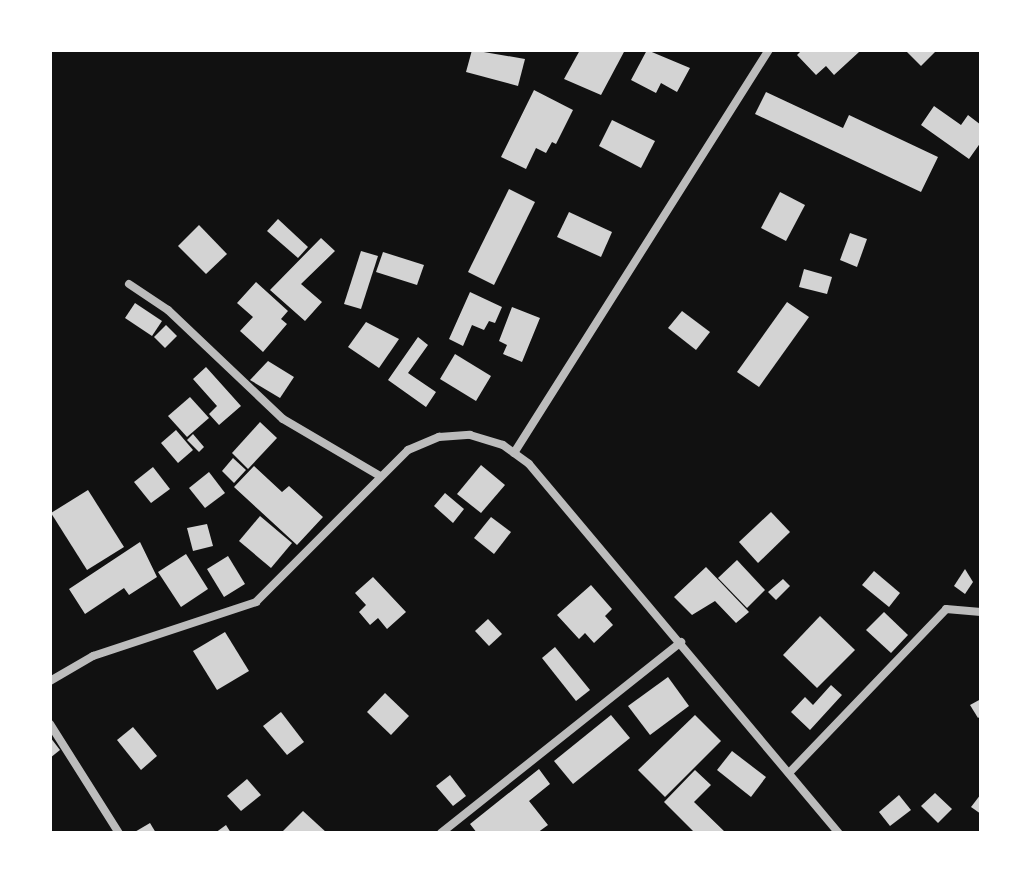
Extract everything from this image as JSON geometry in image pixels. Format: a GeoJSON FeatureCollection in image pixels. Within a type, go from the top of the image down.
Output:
{"type":"FeatureCollection","features":[{"type":"Feature","properties":{"kind":"street"},"geometry":{"type":"LineString","coordinates":[[514,453],[769,50]]}},
{"type":"Feature","properties":{"kind":"street"},"geometry":{"type":"LineString","coordinates":[[129,284],[168,310],[283,419],[380,476]]}},
{"type":"Feature","properties":{"kind":"street"},"geometry":{"type":"LineString","coordinates":[[50,681],[93,656],[256,602],[408,450],[439,437],[479,437],[514,453],[557,495],[839,833]]}},
{"type":"Feature","properties":{"kind":"street"},"geometry":{"type":"LineString","coordinates":[[789,773],[946,609],[981,612]]}},
{"type":"Feature","properties":{"kind":"street"},"geometry":{"type":"LineString","coordinates":[[441,833],[681,642]]}},
{"type":"Feature","properties":{"kind":"street"},"geometry":{"type":"LineString","coordinates":[[50,724],[119,833]]}},
{"type":"Feature","properties":{"kind":"building"},"geometry":{"type":"Polygon","coordinates":[[[472,50],[525,59],[518,86],[466,72],[472,50]]]}},
{"type":"Feature","properties":{"kind":"building"},"geometry":{"type":"Polygon","coordinates":[[[580,50],[625,50],[601,95],[564,79],[580,50]]]}},
{"type":"Feature","properties":{"kind":"building"},"geometry":{"type":"Polygon","coordinates":[[[647,50],[690,68],[677,92],[661,83],[656,93],[631,80],[647,50]]]}},
{"type":"Feature","properties":{"kind":"building"},"geometry":{"type":"Polygon","coordinates":[[[802,50],[859,52],[834,75],[826,66],[816,75],[797,55],[802,50]]]}},
{"type":"Feature","properties":{"kind":"building"},"geometry":{"type":"Polygon","coordinates":[[[905,50],[937,50],[921,66],[905,50]]]}},
{"type":"Feature","properties":{"kind":"building"},"geometry":{"type":"Polygon","coordinates":[[[534,90],[573,110],[556,144],[552,142],[546,153],[536,148],[526,169],[501,157],[534,90]]]}},
{"type":"Feature","properties":{"kind":"building"},"geometry":{"type":"Polygon","coordinates":[[[766,92],[843,128],[849,115],[938,157],[921,192],[755,114],[766,92]]]}},
{"type":"Feature","properties":{"kind":"building"},"geometry":{"type":"Polygon","coordinates":[[[934,106],[961,125],[968,115],[981,125],[981,142],[969,159],[921,125],[934,106]]]}},
{"type":"Feature","properties":{"kind":"building"},"geometry":{"type":"Polygon","coordinates":[[[612,120],[655,141],[641,168],[599,146],[612,120]]]}},
{"type":"Feature","properties":{"kind":"building"},"geometry":{"type":"Polygon","coordinates":[[[509,189],[535,202],[494,285],[468,272],[509,189]]]}},
{"type":"Feature","properties":{"kind":"building"},"geometry":{"type":"Polygon","coordinates":[[[780,192],[805,205],[786,241],[761,228],[780,192]]]}},
{"type":"Feature","properties":{"kind":"building"},"geometry":{"type":"Polygon","coordinates":[[[569,212],[612,232],[601,257],[557,237],[569,212]]]}},
{"type":"Feature","properties":{"kind":"building"},"geometry":{"type":"Polygon","coordinates":[[[278,219],[308,247],[298,258],[267,231],[278,219]]]}},
{"type":"Feature","properties":{"kind":"building"},"geometry":{"type":"Polygon","coordinates":[[[199,225],[227,254],[206,274],[178,246],[199,225]]]}},
{"type":"Feature","properties":{"kind":"building"},"geometry":{"type":"Polygon","coordinates":[[[850,233],[867,239],[857,267],[840,260],[850,233]]]}},
{"type":"Feature","properties":{"kind":"building"},"geometry":{"type":"Polygon","coordinates":[[[321,238],[335,251],[301,284],[322,302],[305,321],[270,290],[321,238]]]}},
{"type":"Feature","properties":{"kind":"building"},"geometry":{"type":"Polygon","coordinates":[[[361,251],[378,256],[361,309],[344,304],[361,251]]]}},
{"type":"Feature","properties":{"kind":"building"},"geometry":{"type":"Polygon","coordinates":[[[383,252],[424,265],[417,285],[376,272],[383,252]]]}},
{"type":"Feature","properties":{"kind":"building"},"geometry":{"type":"Polygon","coordinates":[[[804,269],[832,277],[827,294],[799,287],[804,269]]]}},
{"type":"Feature","properties":{"kind":"building"},"geometry":{"type":"Polygon","coordinates":[[[256,282],[288,311],[281,319],[287,324],[263,352],[240,331],[253,317],[237,303],[256,282]]]}},
{"type":"Feature","properties":{"kind":"building"},"geometry":{"type":"Polygon","coordinates":[[[470,292],[502,307],[495,323],[489,321],[484,330],[472,325],[463,346],[449,339],[470,292]]]}},
{"type":"Feature","properties":{"kind":"building"},"geometry":{"type":"Polygon","coordinates":[[[787,302],[809,317],[759,387],[737,372],[787,302]]]}},
{"type":"Feature","properties":{"kind":"building"},"geometry":{"type":"Polygon","coordinates":[[[135,303],[162,321],[152,336],[125,318],[135,303]]]}},
{"type":"Feature","properties":{"kind":"building"},"geometry":{"type":"Polygon","coordinates":[[[512,307],[540,318],[522,362],[503,354],[507,345],[499,341],[512,307]]]}},
{"type":"Feature","properties":{"kind":"building"},"geometry":{"type":"Polygon","coordinates":[[[682,311],[710,332],[696,350],[668,328],[682,311]]]}},
{"type":"Feature","properties":{"kind":"building"},"geometry":{"type":"Polygon","coordinates":[[[366,322],[399,339],[379,368],[348,347],[366,322]]]}},
{"type":"Feature","properties":{"kind":"building"},"geometry":{"type":"Polygon","coordinates":[[[166,325],[177,336],[165,348],[154,337],[166,325]]]}},
{"type":"Feature","properties":{"kind":"building"},"geometry":{"type":"Polygon","coordinates":[[[418,337],[428,345],[408,373],[436,392],[426,407],[388,380],[418,337]]]}},
{"type":"Feature","properties":{"kind":"building"},"geometry":{"type":"Polygon","coordinates":[[[455,354],[491,376],[476,401],[440,379],[455,354]]]}},
{"type":"Feature","properties":{"kind":"building"},"geometry":{"type":"Polygon","coordinates":[[[268,361],[294,377],[280,398],[250,380],[268,361]]]}},
{"type":"Feature","properties":{"kind":"building"},"geometry":{"type":"Polygon","coordinates":[[[206,367],[241,406],[219,425],[209,414],[217,406],[193,379],[206,367]]]}},
{"type":"Feature","properties":{"kind":"building"},"geometry":{"type":"Polygon","coordinates":[[[190,397],[209,418],[187,437],[168,416],[190,397]]]}},
{"type":"Feature","properties":{"kind":"building"},"geometry":{"type":"Polygon","coordinates":[[[260,422],[277,438],[248,469],[232,453],[260,422]]]}},
{"type":"Feature","properties":{"kind":"building"},"geometry":{"type":"Polygon","coordinates":[[[176,430],[193,450],[178,463],[161,443],[176,430]]]}},
{"type":"Feature","properties":{"kind":"building"},"geometry":{"type":"Polygon","coordinates":[[[193,434],[204,447],[199,452],[187,440],[193,434]]]}},
{"type":"Feature","properties":{"kind":"building"},"geometry":{"type":"Polygon","coordinates":[[[233,458],[246,470],[234,483],[222,471],[233,458]]]}},
{"type":"Feature","properties":{"kind":"building"},"geometry":{"type":"Polygon","coordinates":[[[481,465],[505,485],[481,513],[457,494],[481,465]]]}},
{"type":"Feature","properties":{"kind":"building"},"geometry":{"type":"Polygon","coordinates":[[[254,466],[282,492],[289,486],[323,517],[297,545],[234,487],[254,466]]]}},
{"type":"Feature","properties":{"kind":"building"},"geometry":{"type":"Polygon","coordinates":[[[153,467],[170,489],[151,503],[134,482],[153,467]]]}},
{"type":"Feature","properties":{"kind":"building"},"geometry":{"type":"Polygon","coordinates":[[[209,472],[225,493],[205,508],[189,488],[209,472]]]}},
{"type":"Feature","properties":{"kind":"building"},"geometry":{"type":"Polygon","coordinates":[[[88,490],[124,547],[87,570],[51,513],[88,490]]]}},
{"type":"Feature","properties":{"kind":"building"},"geometry":{"type":"Polygon","coordinates":[[[445,493],[464,509],[453,523],[434,506],[445,493]]]}},
{"type":"Feature","properties":{"kind":"building"},"geometry":{"type":"Polygon","coordinates":[[[771,512],[790,532],[758,563],[739,542],[771,512]]]}},
{"type":"Feature","properties":{"kind":"building"},"geometry":{"type":"Polygon","coordinates":[[[260,516],[292,543],[271,568],[239,541],[260,516]]]}},
{"type":"Feature","properties":{"kind":"building"},"geometry":{"type":"Polygon","coordinates":[[[491,517],[511,532],[494,554],[474,538],[491,517]]]}},
{"type":"Feature","properties":{"kind":"building"},"geometry":{"type":"Polygon","coordinates":[[[207,524],[213,546],[193,551],[187,528],[207,524]]]}},
{"type":"Feature","properties":{"kind":"building"},"geometry":{"type":"Polygon","coordinates":[[[140,542],[157,577],[129,595],[124,588],[85,614],[69,589],[140,542]]]}},
{"type":"Feature","properties":{"kind":"building"},"geometry":{"type":"Polygon","coordinates":[[[186,554],[208,589],[181,607],[158,572],[186,554]]]}},
{"type":"Feature","properties":{"kind":"building"},"geometry":{"type":"Polygon","coordinates":[[[228,556],[245,584],[224,597],[207,569],[228,556]]]}},
{"type":"Feature","properties":{"kind":"building"},"geometry":{"type":"Polygon","coordinates":[[[737,560],[765,590],[747,608],[718,578],[737,560]]]}},
{"type":"Feature","properties":{"kind":"building"},"geometry":{"type":"Polygon","coordinates":[[[706,567],[749,612],[736,623],[715,601],[692,615],[674,597],[706,567]]]}},
{"type":"Feature","properties":{"kind":"building"},"geometry":{"type":"Polygon","coordinates":[[[965,569],[973,582],[965,594],[954,586],[965,569]]]}},
{"type":"Feature","properties":{"kind":"building"},"geometry":{"type":"Polygon","coordinates":[[[874,571],[900,593],[889,607],[862,585],[874,571]]]}},
{"type":"Feature","properties":{"kind":"building"},"geometry":{"type":"Polygon","coordinates":[[[373,577],[406,612],[387,629],[378,618],[370,625],[359,612],[366,605],[355,593],[373,577]]]}},
{"type":"Feature","properties":{"kind":"building"},"geometry":{"type":"Polygon","coordinates":[[[783,579],[790,586],[776,600],[768,592],[783,579]]]}},
{"type":"Feature","properties":{"kind":"building"},"geometry":{"type":"Polygon","coordinates":[[[591,585],[612,609],[605,616],[613,625],[594,643],[585,633],[579,639],[557,615],[591,585]]]}},
{"type":"Feature","properties":{"kind":"building"},"geometry":{"type":"Polygon","coordinates":[[[884,612],[908,635],[891,653],[866,630],[884,612]]]}},
{"type":"Feature","properties":{"kind":"building"},"geometry":{"type":"Polygon","coordinates":[[[820,616],[855,650],[817,688],[783,655],[820,616]]]}},
{"type":"Feature","properties":{"kind":"building"},"geometry":{"type":"Polygon","coordinates":[[[488,619],[502,634],[489,646],[475,631],[488,619]]]}},
{"type":"Feature","properties":{"kind":"building"},"geometry":{"type":"Polygon","coordinates":[[[225,632],[249,671],[217,690],[193,651],[225,632]]]}},
{"type":"Feature","properties":{"kind":"building"},"geometry":{"type":"Polygon","coordinates":[[[555,647],[590,690],[576,701],[542,658],[555,647]]]}},
{"type":"Feature","properties":{"kind":"building"},"geometry":{"type":"Polygon","coordinates":[[[668,677],[689,706],[650,735],[628,706],[668,677]]]}},
{"type":"Feature","properties":{"kind":"building"},"geometry":{"type":"Polygon","coordinates":[[[831,685],[842,695],[810,730],[791,712],[805,697],[813,705],[831,685]]]}},
{"type":"Feature","properties":{"kind":"building"},"geometry":{"type":"Polygon","coordinates":[[[385,693],[409,716],[391,735],[367,712],[385,693]]]}},
{"type":"Feature","properties":{"kind":"building"},"geometry":{"type":"Polygon","coordinates":[[[981,699],[981,716],[978,718],[970,705],[981,699]]]}},
{"type":"Feature","properties":{"kind":"building"},"geometry":{"type":"Polygon","coordinates":[[[281,712],[304,742],[287,755],[263,726],[281,712]]]}},
{"type":"Feature","properties":{"kind":"building"},"geometry":{"type":"Polygon","coordinates":[[[611,715],[630,738],[573,784],[554,761],[611,715]]]}},
{"type":"Feature","properties":{"kind":"building"},"geometry":{"type":"Polygon","coordinates":[[[695,715],[721,741],[665,797],[638,770],[695,715]]]}},
{"type":"Feature","properties":{"kind":"building"},"geometry":{"type":"Polygon","coordinates":[[[133,727],[157,756],[141,770],[117,740],[133,727]]]}},
{"type":"Feature","properties":{"kind":"building"},"geometry":{"type":"Polygon","coordinates":[[[50,737],[60,750],[50,758],[50,737]]]}},
{"type":"Feature","properties":{"kind":"building"},"geometry":{"type":"Polygon","coordinates":[[[732,751],[766,777],[751,797],[717,770],[732,751]]]}},
{"type":"Feature","properties":{"kind":"building"},"geometry":{"type":"Polygon","coordinates":[[[539,769],[550,784],[529,801],[548,825],[537,833],[477,833],[470,824],[539,769]]]}},
{"type":"Feature","properties":{"kind":"building"},"geometry":{"type":"Polygon","coordinates":[[[695,770],[711,785],[694,802],[726,833],[695,833],[664,802],[695,770]]]}},
{"type":"Feature","properties":{"kind":"building"},"geometry":{"type":"Polygon","coordinates":[[[450,775],[466,796],[453,806],[436,786],[450,775]]]}},
{"type":"Feature","properties":{"kind":"building"},"geometry":{"type":"Polygon","coordinates":[[[247,779],[261,795],[241,811],[227,796],[247,779]]]}},
{"type":"Feature","properties":{"kind":"building"},"geometry":{"type":"Polygon","coordinates":[[[935,793],[952,809],[938,823],[921,806],[935,793]]]}},
{"type":"Feature","properties":{"kind":"building"},"geometry":{"type":"Polygon","coordinates":[[[981,794],[981,814],[971,807],[981,794]]]}},
{"type":"Feature","properties":{"kind":"building"},"geometry":{"type":"Polygon","coordinates":[[[899,795],[911,810],[890,826],[879,812],[899,795]]]}},
{"type":"Feature","properties":{"kind":"building"},"geometry":{"type":"Polygon","coordinates":[[[303,811],[327,833],[281,833],[303,811]]]}},
{"type":"Feature","properties":{"kind":"building"},"geometry":{"type":"Polygon","coordinates":[[[150,823],[156,833],[133,833],[150,823]]]}},
{"type":"Feature","properties":{"kind":"building"},"geometry":{"type":"Polygon","coordinates":[[[226,825],[231,833],[215,833],[226,825]]]}}]}
